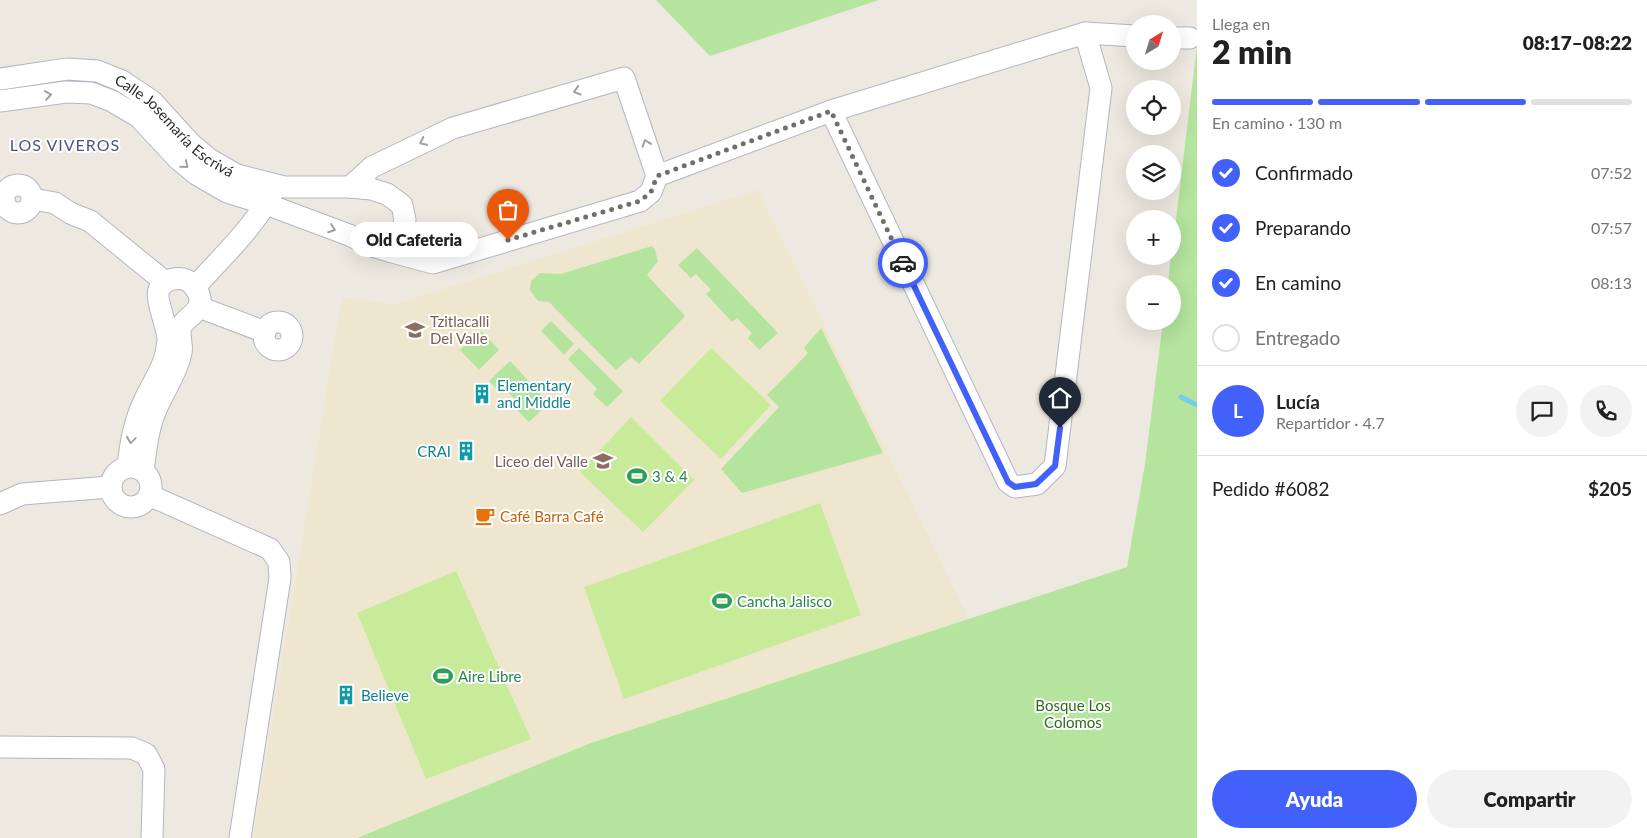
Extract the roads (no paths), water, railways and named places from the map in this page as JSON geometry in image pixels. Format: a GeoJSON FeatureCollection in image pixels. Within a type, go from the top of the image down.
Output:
{"type":"FeatureCollection","features":[{"type":"Feature","properties":{"kind":"street"},"geometry":{"type":"LineString","coordinates":[[831,111],[1008,482],[1015,487],[1036,484],[1055,466],[1101,88],[1085,33]]}},
{"type":"Feature","properties":{"kind":"street"},"geometry":{"type":"LineString","coordinates":[[657,176],[831,111],[1085,33],[1126,35]]}},
{"type":"Feature","properties":{"kind":"street","name":"Calle Josemaría Escrivá"},"geometry":{"type":"LineString","coordinates":[[7,78],[67,68],[97,71],[122,81],[152,101],[190,143],[209,159],[238,175],[284,187],[350,187],[371,189],[387,194],[402,205],[405,220],[401,235],[389,251],[227,192],[196,174],[178,159],[138,117],[112,101],[92,93],[66,92],[10,100]]}},
{"type":"Feature","properties":{"kind":"street"},"geometry":{"type":"LineString","coordinates":[[7,78],[10,100]]}},
{"type":"Feature","properties":{"kind":"street"},"geometry":{"type":"LineString","coordinates":[[350,187],[372,167],[453,128],[624,78],[657,176],[651,192],[640,201],[433,263],[389,251]]}},
{"type":"Feature","properties":{"kind":"street"},"geometry":{"type":"LineString","coordinates":[[136,469],[148,428],[182,352],[180,330],[194,291],[225,241],[261,203],[271,183]]}},
{"type":"Feature","properties":{"kind":"street"},"geometry":{"type":"LineString","coordinates":[[33,199],[55,203],[70,213],[81,231],[162,287]]}},
{"type":"Feature","properties":{"kind":"street"},"geometry":{"type":"LineString","coordinates":[[136,469],[132,432],[166,354],[168,338],[158,297],[162,287],[178,278],[194,291],[265,332]]}},
{"type":"Feature","properties":{"kind":"street"},"geometry":{"type":"LineString","coordinates":[[136,469],[149,478],[151,487],[149,495],[144,502],[136,506],[127,507],[118,503],[112,496],[110,488],[112,478],[118,470],[136,469]]}},
{"type":"Feature","properties":{"kind":"street"},"geometry":{"type":"LineString","coordinates":[[0,490],[22,494],[110,488]]}},
{"type":"Feature","properties":{"kind":"street"},"geometry":{"type":"LineString","coordinates":[[0,504],[22,494]]}},
{"type":"Feature","properties":{"kind":"street"},"geometry":{"type":"LineString","coordinates":[[149,495],[270,549],[279,562],[280,578],[240,838]]}},
{"type":"Feature","properties":{"kind":"street"},"geometry":{"type":"LineString","coordinates":[[0,747],[132,748],[146,754],[154,769],[152,838]]}},
{"type":"Feature","properties":{"kind":"waterway"},"geometry":{"type":"LineString","coordinates":[[1181,397],[1197,405]]}},
{"type":"Feature","properties":{"kind":"place","name":"Old Cafeteria"},"geometry":{"type":"Point","coordinates":[508,240]}},
{"type":"Feature","properties":{"kind":"place","name":"Tzitlacalli Del Valle"},"geometry":{"type":"Point","coordinates":[415,330]}},
{"type":"Feature","properties":{"kind":"place","name":"Elementary and Middle"},"geometry":{"type":"Point","coordinates":[482,394]}},
{"type":"Feature","properties":{"kind":"place","name":"CRAI"},"geometry":{"type":"Point","coordinates":[466,451]}},
{"type":"Feature","properties":{"kind":"place","name":"Liceo del Valle"},"geometry":{"type":"Point","coordinates":[603,461]}},
{"type":"Feature","properties":{"kind":"place","name":"3 & 4"},"geometry":{"type":"Point","coordinates":[637,476]}},
{"type":"Feature","properties":{"kind":"place","name":"Café Barra Café"},"geometry":{"type":"Point","coordinates":[485,516]}},
{"type":"Feature","properties":{"kind":"place","name":"Cancha Jalisco"},"geometry":{"type":"Point","coordinates":[722,601]}},
{"type":"Feature","properties":{"kind":"place","name":"Aire Libre"},"geometry":{"type":"Point","coordinates":[443,676]}},
{"type":"Feature","properties":{"kind":"place","name":"Believe"},"geometry":{"type":"Point","coordinates":[346,695]}},
{"type":"Feature","properties":{"kind":"district","name":"LOS VIVEROS"},"geometry":{"type":"Point","coordinates":[65,144]}},
{"type":"Feature","properties":{"kind":"park label","name":"Bosque Los Colomos"},"geometry":{"type":"Point","coordinates":[1073,714]}}]}
